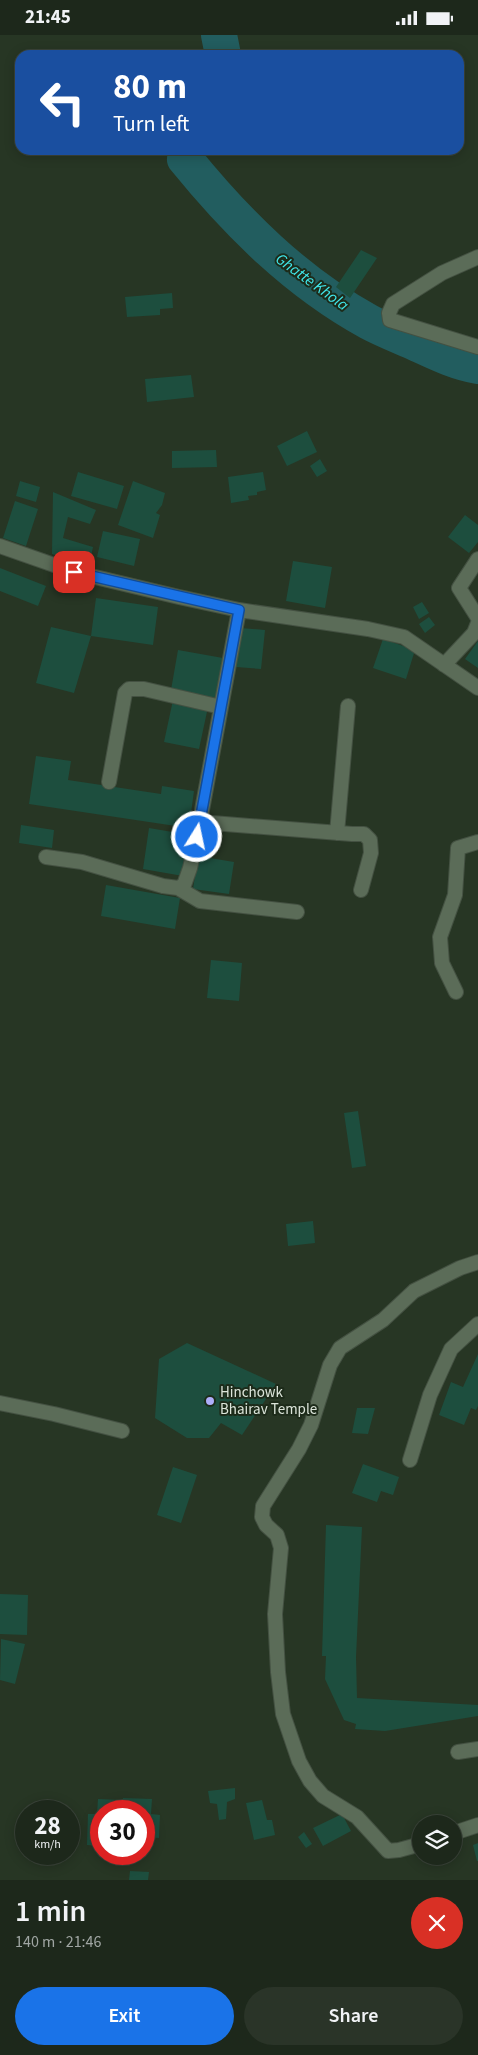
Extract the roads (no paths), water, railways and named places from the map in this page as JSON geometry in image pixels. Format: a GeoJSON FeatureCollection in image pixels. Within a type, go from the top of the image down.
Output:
{"type":"FeatureCollection","features":[{"type":"Feature","properties":{"kind":"street"},"geometry":{"type":"LineString","coordinates":[[478,257],[442,273],[393,304],[389,313],[390,320],[478,347]]}},
{"type":"Feature","properties":{"kind":"street"},"geometry":{"type":"LineString","coordinates":[[0,546],[74,572],[239,610],[368,629],[404,637],[478,688]]}},
{"type":"Feature","properties":{"kind":"street"},"geometry":{"type":"LineString","coordinates":[[478,559],[459,587],[478,618]]}},
{"type":"Feature","properties":{"kind":"street"},"geometry":{"type":"LineString","coordinates":[[178,888],[184,885],[190,868],[239,610]]}},
{"type":"Feature","properties":{"kind":"street"},"geometry":{"type":"LineString","coordinates":[[444,665],[474,633],[478,623]]}},
{"type":"Feature","properties":{"kind":"street"},"geometry":{"type":"LineString","coordinates":[[109,782],[125,693],[129,689],[144,689],[221,707]]}},
{"type":"Feature","properties":{"kind":"street"},"geometry":{"type":"LineString","coordinates":[[337,833],[348,706]]}},
{"type":"Feature","properties":{"kind":"street"},"geometry":{"type":"LineString","coordinates":[[200,822],[364,834],[370,840],[371,853],[360,890]]}},
{"type":"Feature","properties":{"kind":"street"},"geometry":{"type":"LineString","coordinates":[[456,992],[442,963],[440,937],[455,895],[458,849],[478,841]]}},
{"type":"Feature","properties":{"kind":"street"},"geometry":{"type":"LineString","coordinates":[[46,857],[82,863],[163,886],[178,888],[200,901],[297,913]]}},
{"type":"Feature","properties":{"kind":"street"},"geometry":{"type":"LineString","coordinates":[[412,1847],[388,1851],[357,1817],[323,1796],[310,1781],[299,1761],[283,1714],[278,1672],[275,1614],[281,1548],[277,1535],[266,1525],[262,1517],[263,1506],[299,1449],[311,1425],[330,1365],[340,1348],[383,1320],[414,1291],[460,1268],[478,1262]]}},
{"type":"Feature","properties":{"kind":"street"},"geometry":{"type":"LineString","coordinates":[[410,1460],[430,1395],[450,1349],[478,1324]]}},
{"type":"Feature","properties":{"kind":"street"},"geometry":{"type":"LineString","coordinates":[[0,1403],[122,1431]]}},
{"type":"Feature","properties":{"kind":"street"},"geometry":{"type":"LineString","coordinates":[[458,1752],[478,1749]]}},
{"type":"Feature","properties":{"kind":"street"},"geometry":{"type":"LineString","coordinates":[[462,1830],[478,1825]]}},
{"type":"Feature","properties":{"kind":"waterway","name":"Ghatte Khola"},"geometry":{"type":"LineString","coordinates":[[219,35],[222,50]]}},
{"type":"Feature","properties":{"kind":"waterway","name":"Ghatte Khola"},"geometry":{"type":"LineString","coordinates":[[186,155],[185,159],[225,206],[292,270],[317,289],[379,327],[444,356],[478,366]]}},
{"type":"Feature","properties":{"kind":"place","name":"Hinchowk Bhairav Temple"},"geometry":{"type":"Point","coordinates":[210,1401]}}]}
